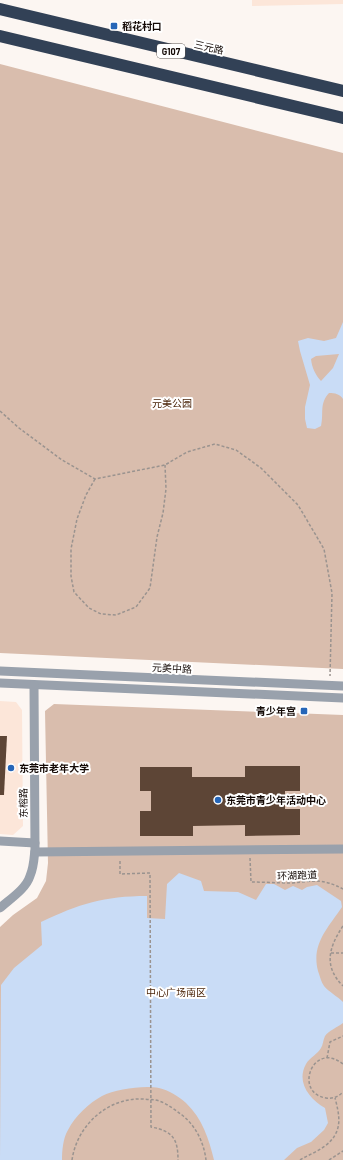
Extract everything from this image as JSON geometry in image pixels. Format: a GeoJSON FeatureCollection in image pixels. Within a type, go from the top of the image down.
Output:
{"type":"FeatureCollection","features":[{"type":"Feature","properties":{"kind":"highway","name":"三元路"},"geometry":{"type":"LineString","coordinates":[[0,9],[340,89]]}},
{"type":"Feature","properties":{"kind":"highway","name":"G107"},"geometry":{"type":"LineString","coordinates":[[0,36],[343,118]]}},
{"type":"Feature","properties":{"kind":"street","name":"元美中路"},"geometry":{"type":"LineString","coordinates":[[0,671],[343,686]]}},
{"type":"Feature","properties":{"kind":"street"},"geometry":{"type":"LineString","coordinates":[[0,683],[343,698]]}},
{"type":"Feature","properties":{"kind":"street","name":"东榕路"},"geometry":{"type":"LineString","coordinates":[[0,908],[21,890],[30,878],[33,866],[35,847],[34,685]]}},
{"type":"Feature","properties":{"kind":"street"},"geometry":{"type":"LineString","coordinates":[[0,841],[35,847],[120,851],[343,849]]}},
{"type":"Feature","properties":{"kind":"path"},"geometry":{"type":"LineString","coordinates":[[0,412],[62,460],[94,479],[165,465],[187,452],[215,444],[236,450],[261,468],[298,505],[324,549],[332,593],[330,686]]}},
{"type":"Feature","properties":{"kind":"path"},"geometry":{"type":"LineString","coordinates":[[94,479],[86,495],[77,520],[71,549],[71,576],[74,592],[89,608],[101,614],[116,615],[136,607],[150,588],[157,537],[163,513],[166,489],[165,465]]}},
{"type":"Feature","properties":{"kind":"path","name":"环湖跑道"},"geometry":{"type":"LineString","coordinates":[[250,850],[251,882],[288,883],[311,880],[324,881],[343,889]]}},
{"type":"Feature","properties":{"kind":"path"},"geometry":{"type":"LineString","coordinates":[[120,851],[120,874],[150,873],[152,1127],[161,1129],[174,1137],[178,1147],[178,1160]]}},
{"type":"Feature","properties":{"kind":"path"},"geometry":{"type":"LineString","coordinates":[[343,926],[334,940],[330,953],[331,967],[338,981],[343,986]]}},
{"type":"Feature","properties":{"kind":"path"},"geometry":{"type":"LineString","coordinates":[[330,953],[343,953]]}},
{"type":"Feature","properties":{"kind":"path"},"geometry":{"type":"LineString","coordinates":[[327,1058],[330,1042],[343,1036]]}},
{"type":"Feature","properties":{"kind":"path"},"geometry":{"type":"LineString","coordinates":[[343,1064],[333,1058],[327,1058],[321,1060],[311,1068],[309,1073],[310,1085],[317,1095],[322,1098],[335,1097],[343,1092]]}},
{"type":"Feature","properties":{"kind":"path"},"geometry":{"type":"LineString","coordinates":[[300,1160],[325,1146],[336,1132],[340,1116],[335,1097]]}},
{"type":"Feature","properties":{"kind":"path"},"geometry":{"type":"LineString","coordinates":[[72,1160],[76,1143],[82,1132],[96,1116],[106,1108],[126,1100],[138,1099],[160,1101],[186,1118],[198,1135],[203,1146],[206,1160]]}},
{"type":"Feature","properties":{"kind":"path"},"geometry":{"type":"LineString","coordinates":[[329,1160],[343,1151]]}},
{"type":"Feature","properties":{"kind":"shaded area"},"geometry":{"type":"Polygon","coordinates":[[[252,0],[343,0],[343,4],[252,6],[252,0]]]}},
{"type":"Feature","properties":{"kind":"shaded area","name":"东莞市老年大学"},"geometry":{"type":"Polygon","coordinates":[[[0,701],[16,702],[22,710],[23,826],[13,835],[0,834],[0,701]]]}},
{"type":"Feature","properties":{"kind":"green space","name":"元美公园"},"geometry":{"type":"Polygon","coordinates":[[[0,64],[343,153],[343,669],[0,653],[0,64]]]}},
{"type":"Feature","properties":{"kind":"green space","name":"中心广场南区"},"geometry":{"type":"Polygon","coordinates":[[[54,704],[343,715],[343,1160],[0,1160],[0,927],[13,915],[37,898],[46,881],[48,863],[45,711],[54,704]]]}},
{"type":"Feature","properties":{"kind":"water"},"geometry":{"type":"Polygon","coordinates":[[[343,322],[343,399],[337,394],[329,393],[323,405],[321,426],[315,429],[307,428],[305,407],[310,385],[298,341],[308,338],[324,341],[336,338],[343,322]],[[339,354],[316,356],[311,359],[314,371],[321,381],[333,368],[339,354]]]}},
{"type":"Feature","properties":{"kind":"water"},"geometry":{"type":"Polygon","coordinates":[[[179,873],[201,881],[204,891],[238,892],[256,900],[266,884],[274,884],[285,890],[293,886],[302,890],[307,887],[317,885],[341,901],[342,907],[326,929],[319,944],[316,961],[321,981],[324,986],[343,1002],[343,1023],[326,1034],[320,1050],[306,1064],[302,1077],[303,1083],[309,1095],[325,1108],[328,1123],[324,1130],[311,1142],[297,1148],[284,1160],[214,1160],[210,1144],[201,1122],[192,1109],[181,1098],[159,1088],[138,1087],[102,1096],[87,1106],[74,1120],[66,1133],[63,1145],[62,1160],[0,1160],[1,985],[14,968],[42,945],[41,922],[68,910],[92,902],[132,896],[147,896],[147,918],[165,919],[167,884],[179,873]]]}},
{"type":"Feature","properties":{"kind":"building"},"geometry":{"type":"Polygon","coordinates":[[[0,736],[7,736],[4,795],[0,795],[0,736]]]}},
{"type":"Feature","properties":{"kind":"building","name":"东莞市青少年活动中心"},"geometry":{"type":"Polygon","coordinates":[[[245,766],[300,766],[300,791],[285,791],[285,809],[300,809],[300,835],[245,836],[245,825],[193,826],[193,836],[140,836],[140,811],[151,811],[151,791],[140,791],[140,767],[192,767],[192,777],[245,777],[245,766]]]}},
{"type":"Feature","properties":{"kind":"place","name":"稻花村口"},"geometry":{"type":"Point","coordinates":[114,26]}},
{"type":"Feature","properties":{"kind":"place","name":"青少年宫"},"geometry":{"type":"Point","coordinates":[304,711]}},
{"type":"Feature","properties":{"kind":"place","name":"东莞市老年大学"},"geometry":{"type":"Point","coordinates":[11,768]}},
{"type":"Feature","properties":{"kind":"place","name":"东莞市青少年活动中心"},"geometry":{"type":"Point","coordinates":[218,800]}}]}
